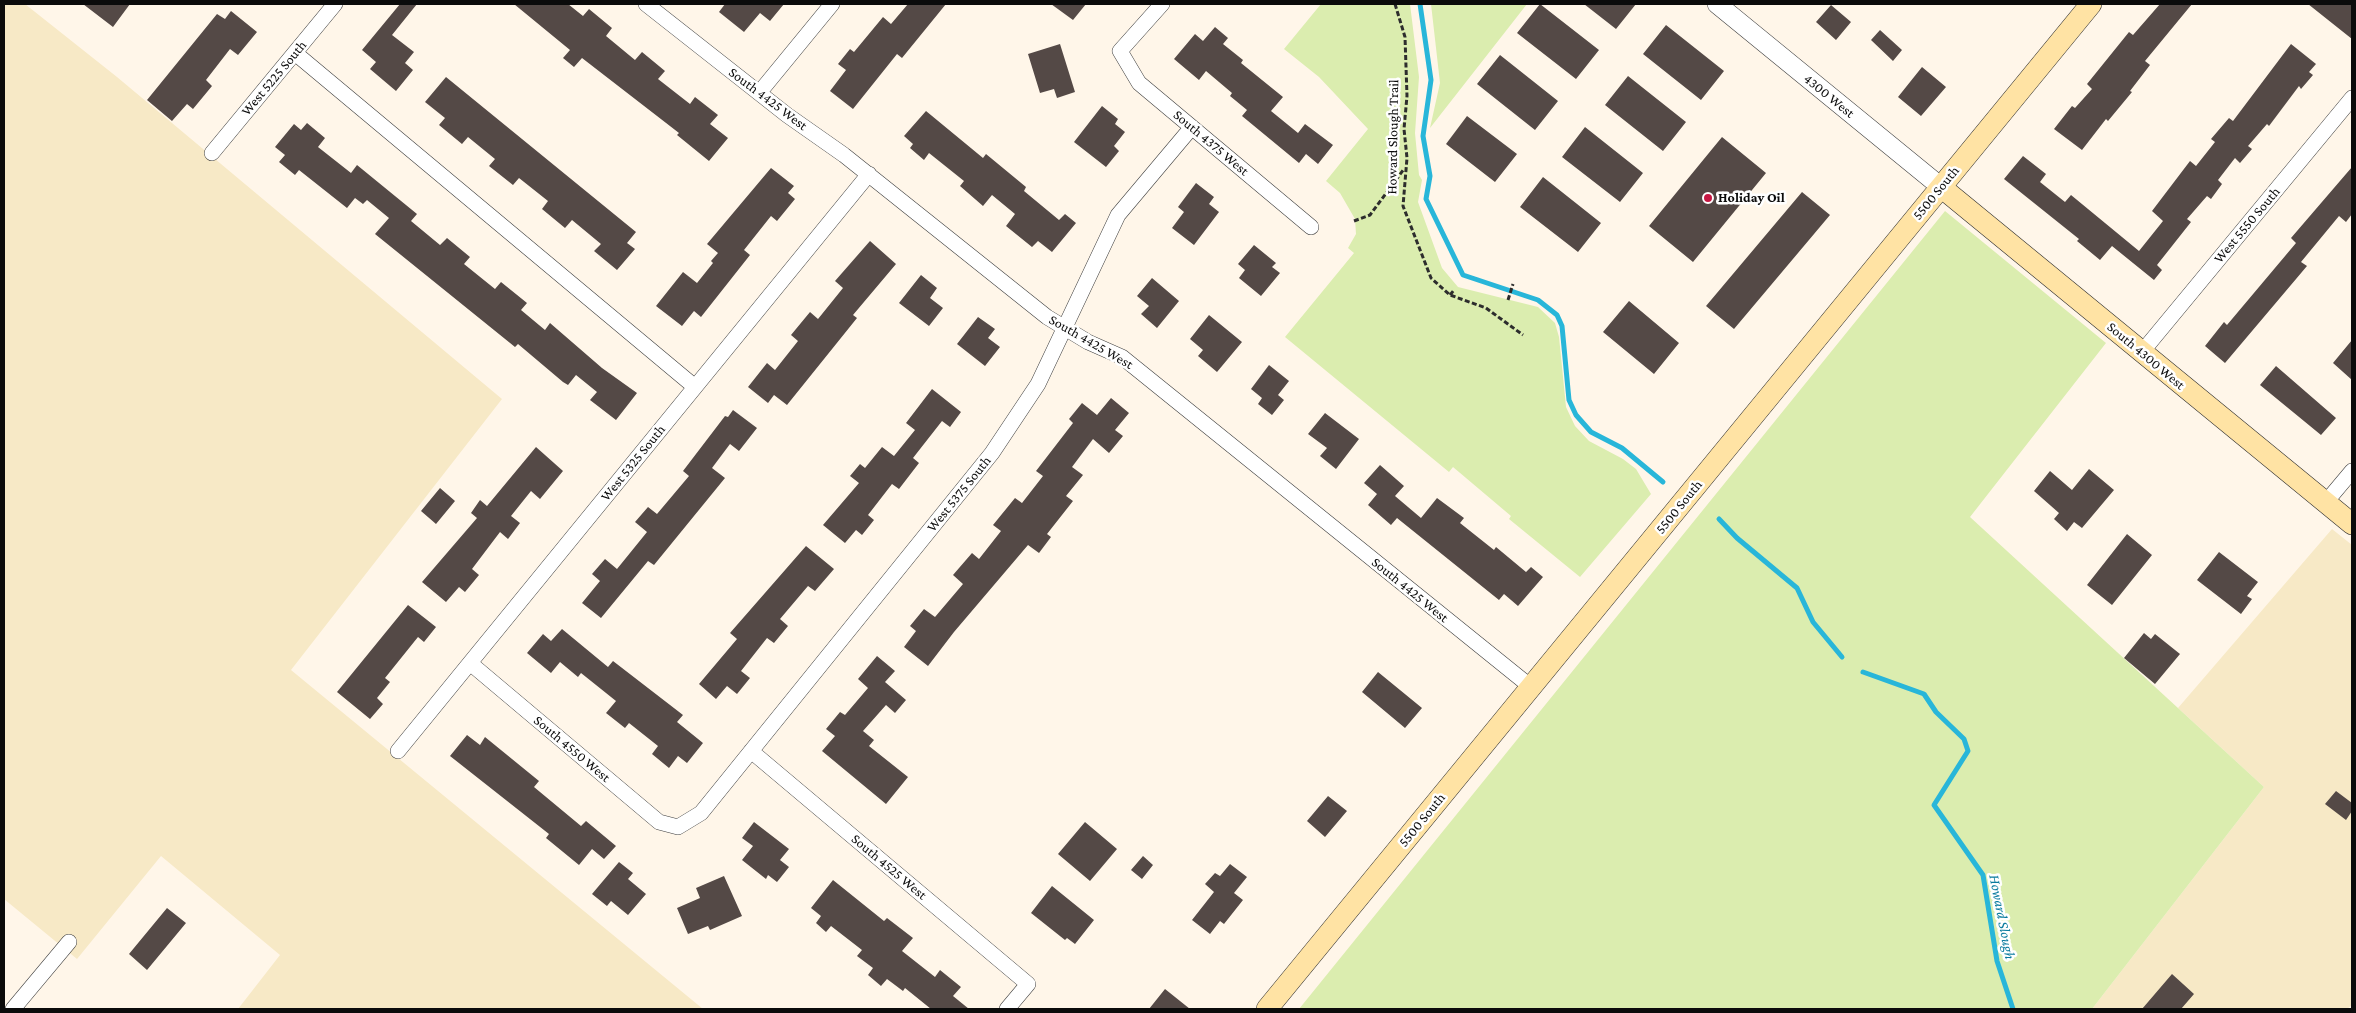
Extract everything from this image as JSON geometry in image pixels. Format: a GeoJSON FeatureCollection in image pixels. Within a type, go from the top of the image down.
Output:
{"type":"FeatureCollection","features":[{"type":"Feature","properties":{"kind":"main road","name":"5500 South"},"geometry":{"type":"LineString","coordinates":[[1268,1009],[2090,4]]}},
{"type":"Feature","properties":{"kind":"main road","name":"South 4300 West"},"geometry":{"type":"LineString","coordinates":[[1941,187],[2352,524]]}},
{"type":"Feature","properties":{"kind":"street","name":"West 5225 South"},"geometry":{"type":"LineString","coordinates":[[212,153],[335,4]]}},
{"type":"Feature","properties":{"kind":"street","name":"South 4425 West"},"geometry":{"type":"LineString","coordinates":[[646,4],[758,93],[869,174],[1047,317],[1122,357],[1531,687]]}},
{"type":"Feature","properties":{"kind":"street"},"geometry":{"type":"LineString","coordinates":[[758,93],[832,4]]}},
{"type":"Feature","properties":{"kind":"street","name":"South 4375 West"},"geometry":{"type":"LineString","coordinates":[[1162,4],[1120,51],[1139,83],[1311,228]]}},
{"type":"Feature","properties":{"kind":"street","name":"4300 West"},"geometry":{"type":"LineString","coordinates":[[1717,4],[1941,187]]}},
{"type":"Feature","properties":{"kind":"street"},"geometry":{"type":"LineString","coordinates":[[295,53],[695,387]]}},
{"type":"Feature","properties":{"kind":"street","name":"West 5550 South"},"geometry":{"type":"LineString","coordinates":[[2142,352],[2352,98]]}},
{"type":"Feature","properties":{"kind":"street","name":"West 5375 South"},"geometry":{"type":"LineString","coordinates":[[678,827],[701,813],[992,453],[1038,384],[1118,215],[1192,127]]}},
{"type":"Feature","properties":{"kind":"street","name":"West 5325 South"},"geometry":{"type":"LineString","coordinates":[[398,751],[869,174]]}},
{"type":"Feature","properties":{"kind":"street"},"geometry":{"type":"LineString","coordinates":[[2326,502],[2352,471]]}},
{"type":"Feature","properties":{"kind":"street","name":"South 4550 West"},"geometry":{"type":"LineString","coordinates":[[470,663],[659,822],[678,827]]}},
{"type":"Feature","properties":{"kind":"street","name":"South 4525 West"},"geometry":{"type":"LineString","coordinates":[[751,751],[1028,984],[1007,1009]]}},
{"type":"Feature","properties":{"kind":"street"},"geometry":{"type":"LineString","coordinates":[[13,1009],[69,942]]}},
{"type":"Feature","properties":{"kind":"path","name":"Howard Slough Trail"},"geometry":{"type":"LineString","coordinates":[[1395,4],[1405,37],[1407,96],[1404,128],[1407,158],[1404,169],[1403,206],[1432,278],[1450,294],[1486,308],[1523,335]]}},
{"type":"Feature","properties":{"kind":"path"},"geometry":{"type":"LineString","coordinates":[[1354,221],[1370,214],[1404,169]]}},
{"type":"Feature","properties":{"kind":"path"},"geometry":{"type":"LineString","coordinates":[[1508,300],[1513,284]]}},
{"type":"Feature","properties":{"kind":"path"},"geometry":{"type":"LineString","coordinates":[[1450,294],[1454,290]]}},
{"type":"Feature","properties":{"kind":"shaded area"},"geometry":{"type":"Polygon","coordinates":[[[4,4],[25,4],[117,77],[502,399],[291,670],[703,1009],[238,1009],[280,955],[161,856],[77,959],[4,899],[4,4]]]}},
{"type":"Feature","properties":{"kind":"shaded area"},"geometry":{"type":"Polygon","coordinates":[[[2332,529],[2352,545],[2352,1005],[2347,1009],[2092,1009],[2264,787],[2178,708],[2332,529]]]}},
{"type":"Feature","properties":{"kind":"green space"},"geometry":{"type":"Polygon","coordinates":[[[1321,4],[1410,4],[1419,77],[1415,133],[1419,175],[1422,180],[1418,202],[1442,268],[1458,287],[1538,307],[1555,323],[1559,337],[1566,407],[1575,426],[1589,441],[1623,459],[1636,469],[1651,494],[1580,577],[1509,519],[1511,516],[1453,467],[1449,472],[1285,337],[1354,253],[1348,248],[1356,234],[1355,219],[1340,193],[1326,181],[1368,129],[1319,77],[1284,49],[1321,4]]]}},
{"type":"Feature","properties":{"kind":"green space"},"geometry":{"type":"Polygon","coordinates":[[[1431,4],[1527,4],[1430,128],[1440,83],[1431,4]]]}},
{"type":"Feature","properties":{"kind":"green space"},"geometry":{"type":"Polygon","coordinates":[[[1945,211],[2106,343],[1970,517],[2264,787],[2092,1009],[1299,1009],[1945,211]]]}},
{"type":"Feature","properties":{"kind":"building"},"geometry":{"type":"Polygon","coordinates":[[[83,4],[130,4],[113,27],[83,4]]]}},
{"type":"Feature","properties":{"kind":"building"},"geometry":{"type":"Polygon","coordinates":[[[400,4],[417,4],[392,35],[414,52],[405,63],[413,70],[396,91],[370,69],[376,62],[362,50],[400,4]]]}},
{"type":"Feature","properties":{"kind":"building"},"geometry":{"type":"Polygon","coordinates":[[[514,4],[568,4],[583,16],[589,9],[612,28],[606,36],[635,60],[642,52],[665,71],[658,79],[690,104],[695,97],[718,115],[710,124],[728,138],[709,161],[677,135],[679,133],[582,58],[574,67],[563,58],[570,50],[514,4]]]}},
{"type":"Feature","properties":{"kind":"building"},"geometry":{"type":"Polygon","coordinates":[[[725,4],[784,4],[770,21],[760,13],[744,32],[719,12],[725,4]]]}},
{"type":"Feature","properties":{"kind":"building"},"geometry":{"type":"Polygon","coordinates":[[[908,4],[946,4],[902,58],[897,54],[853,109],[830,91],[846,70],[838,64],[850,49],[854,52],[883,17],[891,24],[908,4]]]}},
{"type":"Feature","properties":{"kind":"building"},"geometry":{"type":"Polygon","coordinates":[[[1051,4],[1086,4],[1073,20],[1051,4]]]}},
{"type":"Feature","properties":{"kind":"building"},"geometry":{"type":"Polygon","coordinates":[[[1540,4],[1599,50],[1576,79],[1517,33],[1540,4]]]}},
{"type":"Feature","properties":{"kind":"building"},"geometry":{"type":"Polygon","coordinates":[[[1584,4],[1636,4],[1616,29],[1584,4]]]}},
{"type":"Feature","properties":{"kind":"building"},"geometry":{"type":"Polygon","coordinates":[[[2160,4],[2192,4],[2145,61],[2150,65],[2130,91],[2132,92],[2108,121],[2106,119],[2082,150],[2054,129],[2072,106],[2075,108],[2092,89],[2087,84],[2129,32],[2133,35],[2160,4]]]}},
{"type":"Feature","properties":{"kind":"building"},"geometry":{"type":"Polygon","coordinates":[[[2308,4],[2352,4],[2352,39],[2308,4]]]}},
{"type":"Feature","properties":{"kind":"building"},"geometry":{"type":"Polygon","coordinates":[[[1831,5],[1851,22],[1836,40],[1816,22],[1831,5]]]}},
{"type":"Feature","properties":{"kind":"building"},"geometry":{"type":"Polygon","coordinates":[[[231,11],[257,32],[238,55],[230,49],[206,80],[212,86],[193,109],[187,104],[172,121],[147,100],[217,14],[225,19],[231,11]]]}},
{"type":"Feature","properties":{"kind":"building"},"geometry":{"type":"Polygon","coordinates":[[[1666,25],[1724,71],[1701,100],[1643,54],[1666,25]]]}},
{"type":"Feature","properties":{"kind":"building"},"geometry":{"type":"Polygon","coordinates":[[[1215,27],[1228,38],[1223,44],[1243,60],[1241,63],[1283,97],[1271,111],[1298,133],[1305,124],[1333,145],[1318,164],[1306,154],[1299,163],[1242,116],[1247,110],[1230,96],[1232,93],[1206,71],[1199,80],[1174,59],[1195,34],[1203,41],[1215,27]]]}},
{"type":"Feature","properties":{"kind":"building"},"geometry":{"type":"Polygon","coordinates":[[[1880,30],[1902,50],[1893,61],[1871,40],[1880,30]]]}},
{"type":"Feature","properties":{"kind":"building"},"geometry":{"type":"Polygon","coordinates":[[[1060,44],[1075,92],[1057,98],[1054,89],[1040,93],[1028,54],[1060,44]]]}},
{"type":"Feature","properties":{"kind":"building"},"geometry":{"type":"Polygon","coordinates":[[[2291,44],[2316,64],[2309,72],[2313,75],[2301,89],[2299,86],[2269,126],[2267,124],[2248,146],[2252,149],[2240,163],[2235,158],[2218,180],[2222,184],[2211,199],[2207,196],[2187,219],[2191,222],[2157,265],[2162,270],[2154,280],[2112,246],[2100,260],[2077,241],[2079,239],[2004,179],[2023,156],[2046,174],[2040,182],[2065,202],[2071,195],[2139,251],[2163,221],[2152,211],[2190,161],[2196,166],[2215,142],[2211,139],[2229,118],[2233,121],[2291,44]]]}},
{"type":"Feature","properties":{"kind":"building"},"geometry":{"type":"Polygon","coordinates":[[[1500,55],[1558,101],[1535,130],[1477,84],[1500,55]]]}},
{"type":"Feature","properties":{"kind":"building"},"geometry":{"type":"Polygon","coordinates":[[[1922,67],[1946,87],[1921,116],[1898,97],[1922,67]]]}},
{"type":"Feature","properties":{"kind":"building"},"geometry":{"type":"Polygon","coordinates":[[[1628,76],[1686,122],[1663,151],[1605,105],[1628,76]]]}},
{"type":"Feature","properties":{"kind":"building"},"geometry":{"type":"Polygon","coordinates":[[[446,77],[636,232],[627,243],[635,249],[617,270],[594,251],[601,244],[572,220],[565,228],[542,209],[548,201],[519,178],[513,185],[489,166],[495,159],[468,137],[462,144],[439,125],[445,118],[425,102],[446,77]]]}},
{"type":"Feature","properties":{"kind":"building"},"geometry":{"type":"Polygon","coordinates":[[[1102,106],[1118,119],[1115,124],[1125,132],[1114,146],[1119,151],[1106,167],[1074,142],[1102,106]]]}},
{"type":"Feature","properties":{"kind":"building"},"geometry":{"type":"Polygon","coordinates":[[[926,111],[983,158],[986,154],[1026,187],[1024,191],[1059,220],[1065,214],[1076,223],[1052,252],[1038,241],[1032,247],[1006,226],[1015,214],[992,195],[983,206],[960,186],[964,181],[929,153],[924,160],[910,148],[913,144],[904,136],[926,111]]]}},
{"type":"Feature","properties":{"kind":"building"},"geometry":{"type":"Polygon","coordinates":[[[1467,116],[1517,154],[1495,182],[1446,144],[1467,116]]]}},
{"type":"Feature","properties":{"kind":"building"},"geometry":{"type":"Polygon","coordinates":[[[307,123],[325,138],[318,147],[351,173],[357,165],[417,214],[411,221],[440,245],[447,238],[470,257],[464,264],[495,289],[501,282],[527,303],[521,310],[545,330],[550,323],[602,368],[637,393],[616,420],[590,400],[597,392],[576,375],[568,385],[563,382],[518,344],[515,347],[375,234],[389,218],[367,200],[363,204],[355,198],[347,208],[299,170],[295,175],[279,162],[285,155],[275,147],[294,124],[301,130],[307,123]]]}},
{"type":"Feature","properties":{"kind":"building"},"geometry":{"type":"Polygon","coordinates":[[[1585,127],[1643,173],[1620,202],[1562,157],[1585,127]]]}},
{"type":"Feature","properties":{"kind":"building"},"geometry":{"type":"Polygon","coordinates":[[[1722,137],[1766,173],[1693,262],[1649,226],[1722,137]]]}},
{"type":"Feature","properties":{"kind":"building"},"geometry":{"type":"Polygon","coordinates":[[[2352,167],[2352,214],[2346,222],[2339,216],[2301,262],[2307,266],[2225,363],[2205,346],[2224,322],[2227,325],[2296,243],[2291,238],[2352,167]]]}},
{"type":"Feature","properties":{"kind":"building"},"geometry":{"type":"Polygon","coordinates":[[[771,168],[794,186],[788,193],[795,199],[777,221],[771,216],[744,250],[750,255],[701,317],[694,311],[682,326],[656,306],[683,272],[697,283],[713,263],[711,261],[718,253],[707,244],[771,168]]]}},
{"type":"Feature","properties":{"kind":"building"},"geometry":{"type":"Polygon","coordinates":[[[1543,177],[1601,223],[1578,252],[1520,207],[1543,177]]]}},
{"type":"Feature","properties":{"kind":"building"},"geometry":{"type":"Polygon","coordinates":[[[1196,183],[1214,197],[1209,204],[1219,212],[1194,245],[1172,228],[1184,212],[1178,207],[1196,183]]]}},
{"type":"Feature","properties":{"kind":"building"},"geometry":{"type":"Polygon","coordinates":[[[1802,192],[1830,215],[1734,329],[1706,306],[1802,192]]]}},
{"type":"Feature","properties":{"kind":"building"},"geometry":{"type":"Polygon","coordinates":[[[870,241],[896,264],[853,315],[857,318],[787,405],[774,395],[768,403],[748,387],[767,363],[775,370],[798,341],[791,335],[810,312],[818,319],[843,288],[835,281],[870,241]]]}},
{"type":"Feature","properties":{"kind":"building"},"geometry":{"type":"Polygon","coordinates":[[[1254,245],[1276,263],[1272,267],[1280,273],[1261,296],[1239,278],[1245,270],[1238,264],[1254,245]]]}},
{"type":"Feature","properties":{"kind":"building"},"geometry":{"type":"Polygon","coordinates":[[[921,275],[937,288],[930,298],[943,308],[929,326],[899,303],[921,275]]]}},
{"type":"Feature","properties":{"kind":"building"},"geometry":{"type":"Polygon","coordinates":[[[1152,278],[1179,301],[1157,328],[1141,314],[1149,306],[1137,296],[1152,278]]]}},
{"type":"Feature","properties":{"kind":"building"},"geometry":{"type":"Polygon","coordinates":[[[1629,301],[1679,343],[1654,374],[1603,332],[1629,301]]]}},
{"type":"Feature","properties":{"kind":"building"},"geometry":{"type":"Polygon","coordinates":[[[1209,315],[1242,342],[1217,372],[1198,356],[1203,350],[1190,339],[1209,315]]]}},
{"type":"Feature","properties":{"kind":"building"},"geometry":{"type":"Polygon","coordinates":[[[978,317],[995,329],[988,338],[1000,347],[985,366],[957,344],[978,317]]]}},
{"type":"Feature","properties":{"kind":"building"},"geometry":{"type":"Polygon","coordinates":[[[2352,340],[2352,380],[2333,363],[2352,340]]]}},
{"type":"Feature","properties":{"kind":"building"},"geometry":{"type":"Polygon","coordinates":[[[1269,365],[1289,381],[1278,395],[1284,400],[1272,415],[1258,404],[1262,398],[1251,389],[1269,365]]]}},
{"type":"Feature","properties":{"kind":"building"},"geometry":{"type":"Polygon","coordinates":[[[2276,366],[2336,418],[2321,435],[2260,385],[2276,366]]]}},
{"type":"Feature","properties":{"kind":"building"},"geometry":{"type":"Polygon","coordinates":[[[932,389],[961,412],[950,427],[942,421],[913,458],[919,463],[899,489],[892,484],[868,515],[874,520],[862,535],[856,530],[845,543],[823,525],[859,483],[850,476],[860,464],[865,468],[882,447],[894,456],[915,430],[906,423],[932,389]]]}},
{"type":"Feature","properties":{"kind":"building"},"geometry":{"type":"Polygon","coordinates":[[[1111,398],[1129,413],[1115,430],[1123,436],[1109,453],[1093,439],[1072,467],[1083,475],[1066,496],[1073,501],[1047,534],[1051,537],[1039,553],[1028,545],[954,632],[928,666],[904,647],[916,631],[910,626],[924,609],[935,617],[963,584],[953,575],[972,553],[979,559],[1001,531],[993,525],[1015,498],[1022,503],[1043,476],[1036,471],[1073,423],[1069,419],[1082,403],[1097,415],[1111,398]]]}},
{"type":"Feature","properties":{"kind":"building"},"geometry":{"type":"Polygon","coordinates":[[[733,410],[757,428],[739,451],[730,444],[712,468],[725,478],[654,565],[648,561],[601,618],[582,603],[600,581],[592,574],[605,559],[617,569],[647,532],[635,522],[648,507],[657,514],[689,476],[683,471],[725,416],[728,417],[733,410]]]}},
{"type":"Feature","properties":{"kind":"building"},"geometry":{"type":"Polygon","coordinates":[[[1325,413],[1359,439],[1336,469],[1320,456],[1327,448],[1308,434],[1325,413]]]}},
{"type":"Feature","properties":{"kind":"building"},"geometry":{"type":"Polygon","coordinates":[[[536,447],[563,471],[540,499],[531,491],[511,516],[520,523],[508,539],[500,532],[472,569],[479,575],[465,592],[459,587],[446,602],[422,582],[477,518],[471,513],[480,500],[487,506],[536,447]]]}},
{"type":"Feature","properties":{"kind":"building"},"geometry":{"type":"Polygon","coordinates":[[[1380,465],[1404,486],[1395,496],[1421,518],[1437,498],[1464,518],[1460,523],[1494,550],[1496,547],[1526,572],[1531,567],[1543,577],[1518,606],[1504,594],[1499,600],[1397,518],[1391,525],[1368,505],[1377,494],[1364,483],[1380,465]]]}},
{"type":"Feature","properties":{"kind":"building"},"geometry":{"type":"Polygon","coordinates":[[[2089,469],[2114,490],[2082,528],[2074,522],[2067,531],[2054,519],[2059,513],[2034,491],[2050,471],[2072,490],[2089,469]]]}},
{"type":"Feature","properties":{"kind":"building"},"geometry":{"type":"Polygon","coordinates":[[[440,488],[455,501],[436,524],[421,511],[440,488]]]}},
{"type":"Feature","properties":{"kind":"building"},"geometry":{"type":"Polygon","coordinates":[[[2127,534],[2152,555],[2112,605],[2087,585],[2127,534]]]}},
{"type":"Feature","properties":{"kind":"building"},"geometry":{"type":"Polygon","coordinates":[[[806,546],[834,569],[815,591],[808,586],[780,619],[788,626],[774,643],[767,638],[741,671],[750,678],[737,694],[727,686],[716,699],[699,684],[737,639],[730,633],[806,546]]]}},
{"type":"Feature","properties":{"kind":"building"},"geometry":{"type":"Polygon","coordinates":[[[2219,552],[2258,582],[2247,596],[2252,599],[2241,614],[2197,580],[2219,552]]]}},
{"type":"Feature","properties":{"kind":"building"},"geometry":{"type":"Polygon","coordinates":[[[408,605],[436,627],[424,642],[418,637],[385,678],[390,682],[377,698],[383,704],[370,719],[337,692],[408,605]]]}},
{"type":"Feature","properties":{"kind":"building"},"geometry":{"type":"Polygon","coordinates":[[[562,629],[608,667],[613,661],[683,715],[677,722],[703,743],[687,763],[678,756],[669,768],[652,754],[658,746],[629,723],[625,728],[606,713],[616,701],[581,673],[578,677],[560,662],[551,673],[527,653],[543,634],[551,641],[562,629]]]}},
{"type":"Feature","properties":{"kind":"building"},"geometry":{"type":"Polygon","coordinates":[[[2144,633],[2151,639],[2155,634],[2180,654],[2155,684],[2124,658],[2144,633]]]}},
{"type":"Feature","properties":{"kind":"building"},"geometry":{"type":"Polygon","coordinates":[[[877,656],[895,671],[885,682],[906,700],[895,713],[886,705],[863,731],[874,740],[869,746],[908,777],[886,804],[822,751],[835,736],[826,729],[840,712],[845,715],[868,688],[858,679],[877,656]]]}},
{"type":"Feature","properties":{"kind":"building"},"geometry":{"type":"Polygon","coordinates":[[[1378,672],[1422,708],[1405,728],[1362,692],[1378,672]]]}},
{"type":"Feature","properties":{"kind":"building"},"geometry":{"type":"Polygon","coordinates":[[[467,735],[480,745],[485,737],[539,781],[534,787],[581,826],[586,821],[616,846],[604,859],[592,849],[579,865],[546,838],[549,834],[450,756],[467,735]]]}},
{"type":"Feature","properties":{"kind":"building"},"geometry":{"type":"Polygon","coordinates":[[[2336,791],[2352,803],[2352,811],[2346,820],[2325,804],[2336,791]]]}},
{"type":"Feature","properties":{"kind":"building"},"geometry":{"type":"Polygon","coordinates":[[[1328,796],[1347,811],[1325,837],[1307,821],[1328,796]]]}},
{"type":"Feature","properties":{"kind":"building"},"geometry":{"type":"Polygon","coordinates":[[[754,822],[789,849],[780,860],[789,867],[777,882],[768,875],[766,879],[742,860],[753,846],[742,838],[754,822]]]}},
{"type":"Feature","properties":{"kind":"building"},"geometry":{"type":"Polygon","coordinates":[[[1085,822],[1117,849],[1090,881],[1058,854],[1085,822]]]}},
{"type":"Feature","properties":{"kind":"building"},"geometry":{"type":"Polygon","coordinates":[[[1143,856],[1153,865],[1142,879],[1131,870],[1143,856]]]}},
{"type":"Feature","properties":{"kind":"building"},"geometry":{"type":"Polygon","coordinates":[[[619,862],[633,873],[628,879],[646,894],[628,915],[611,901],[607,906],[592,894],[619,862]]]}},
{"type":"Feature","properties":{"kind":"building"},"geometry":{"type":"Polygon","coordinates":[[[1230,864],[1247,877],[1234,893],[1243,900],[1224,924],[1220,921],[1210,934],[1192,920],[1214,892],[1205,884],[1215,873],[1220,876],[1230,864]]]}},
{"type":"Feature","properties":{"kind":"building"},"geometry":{"type":"Polygon","coordinates":[[[724,876],[742,916],[710,930],[708,926],[688,934],[677,908],[700,898],[696,888],[724,876]]]}},
{"type":"Feature","properties":{"kind":"building"},"geometry":{"type":"Polygon","coordinates":[[[833,880],[884,921],[887,918],[913,938],[902,951],[935,977],[940,970],[961,987],[953,996],[969,1009],[931,1009],[905,988],[903,991],[887,979],[881,986],[868,975],[873,968],[857,956],[862,950],[831,926],[826,932],[816,923],[821,916],[811,908],[833,880]]]}},
{"type":"Feature","properties":{"kind":"building"},"geometry":{"type":"Polygon","coordinates":[[[1052,886],[1094,920],[1075,944],[1067,938],[1065,940],[1031,913],[1052,886]]]}},
{"type":"Feature","properties":{"kind":"building"},"geometry":{"type":"Polygon","coordinates":[[[167,908],[186,923],[147,970],[129,954],[167,908]]]}},
{"type":"Feature","properties":{"kind":"building"},"geometry":{"type":"Polygon","coordinates":[[[2172,974],[2194,994],[2181,1009],[2142,1009],[2172,974]]]}},
{"type":"Feature","properties":{"kind":"building"},"geometry":{"type":"Polygon","coordinates":[[[1165,989],[1190,1009],[1149,1009],[1165,989]]]}},
{"type":"Feature","properties":{"kind":"waterway","name":"Howard Slough"},"geometry":{"type":"LineString","coordinates":[[1420,4],[1431,80],[1423,136],[1430,176],[1426,199],[1463,275],[1538,300],[1557,315],[1562,326],[1569,400],[1576,415],[1591,432],[1622,448],[1663,482]]}},
{"type":"Feature","properties":{"kind":"waterway","name":"Howard Slough"},"geometry":{"type":"LineString","coordinates":[[1719,519],[1737,538],[1797,588],[1813,622],[1842,657]]}},
{"type":"Feature","properties":{"kind":"waterway","name":"Howard Slough"},"geometry":{"type":"LineString","coordinates":[[1863,672],[1924,694],[1936,712],[1964,739],[1968,751],[1934,805],[1983,875],[1997,961],[2013,1009]]}},
{"type":"Feature","properties":{"kind":"place","name":"Holiday Oil"},"geometry":{"type":"Point","coordinates":[1708,198]}}]}
